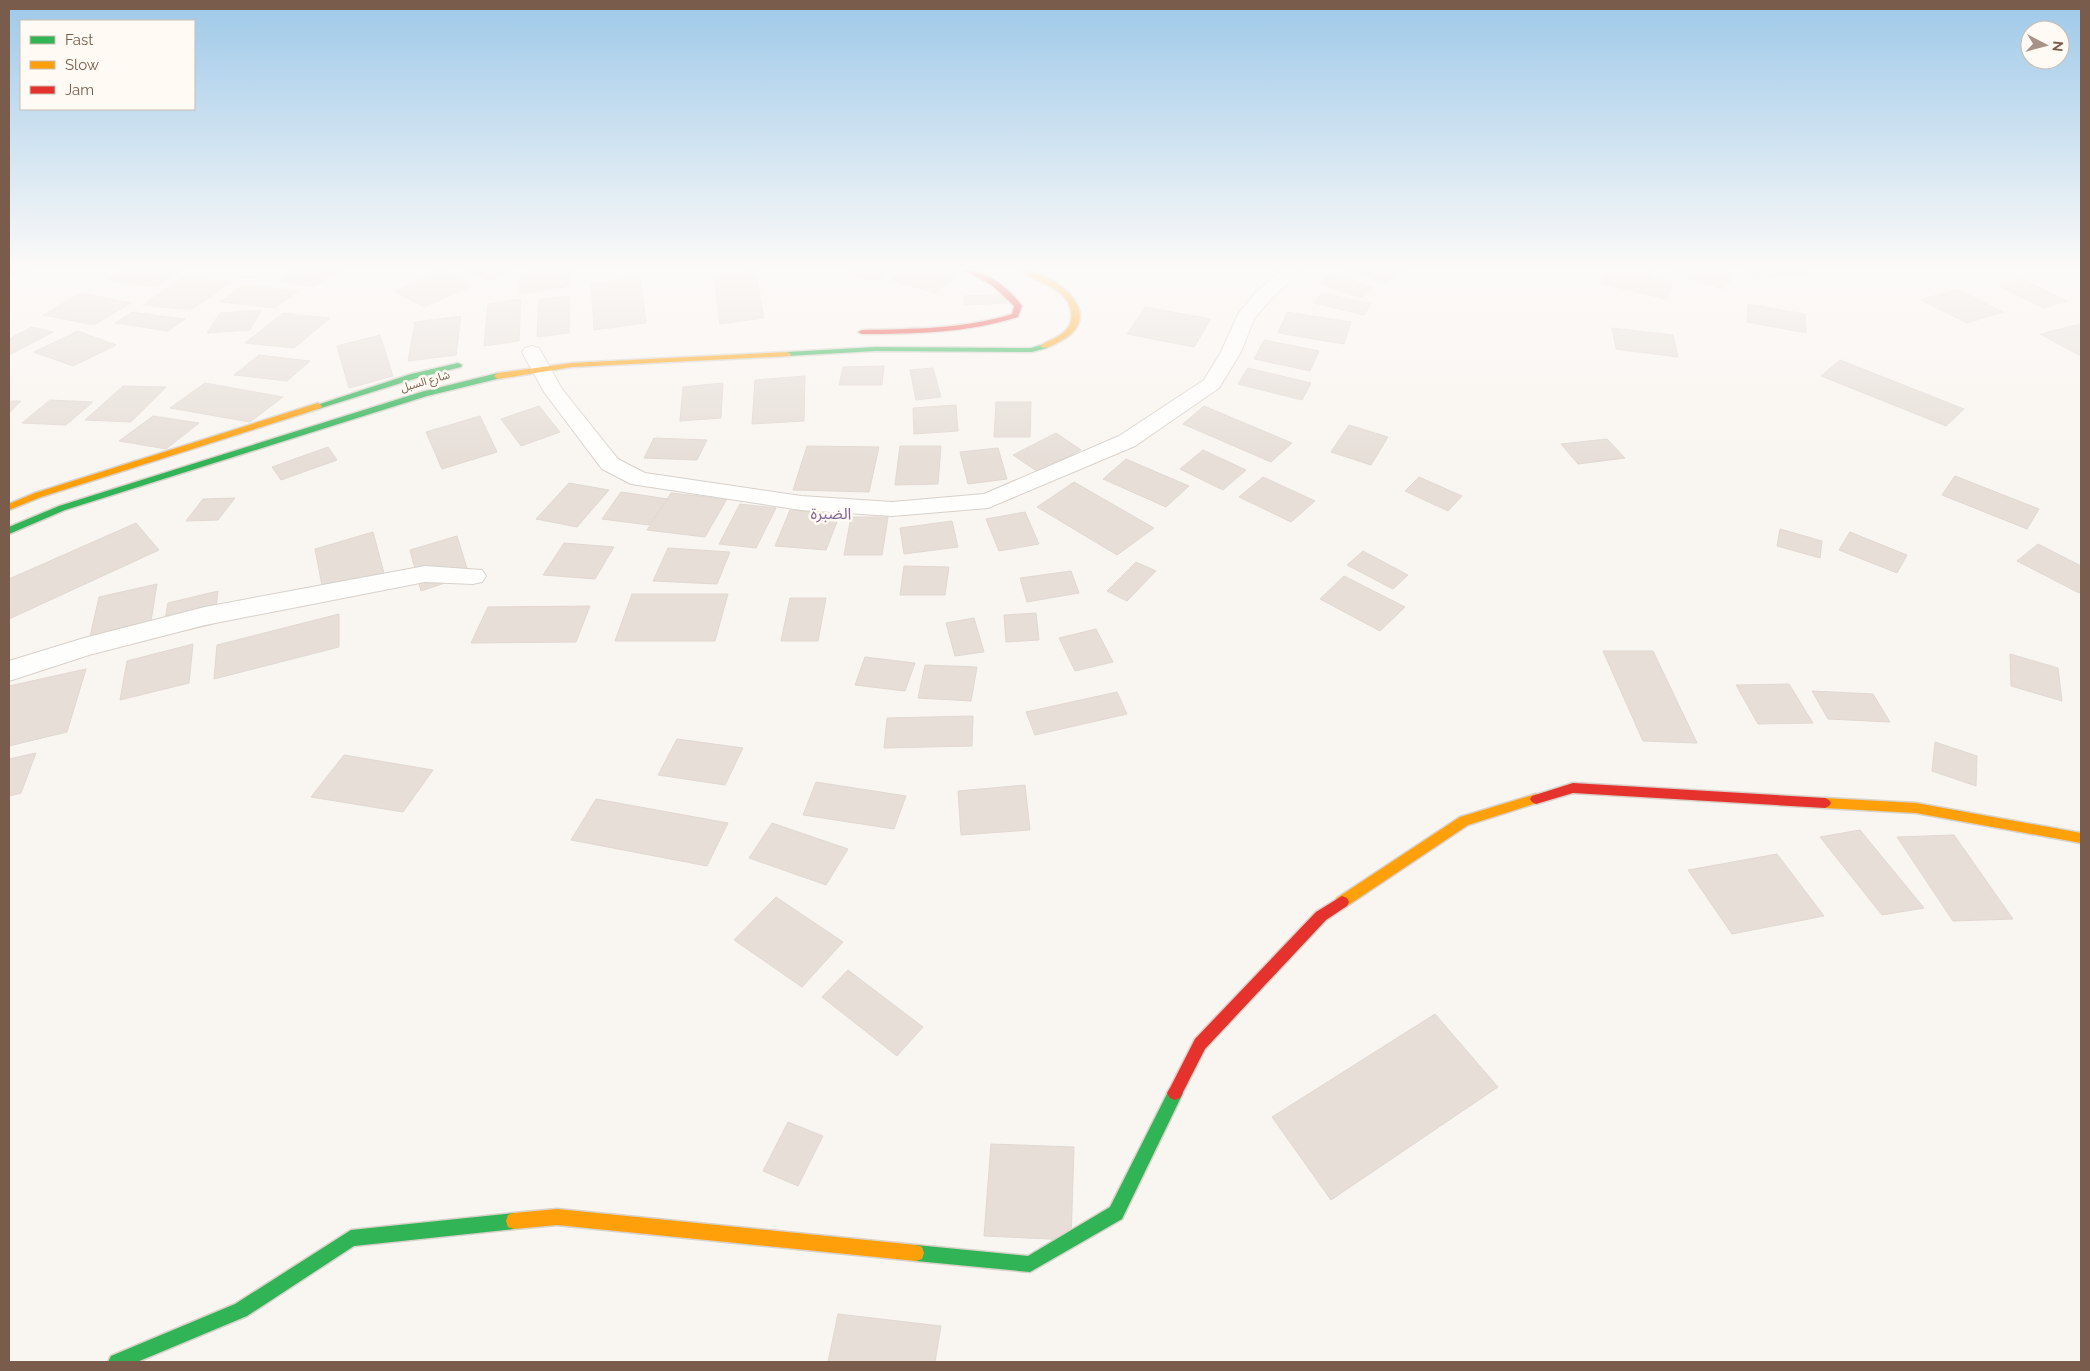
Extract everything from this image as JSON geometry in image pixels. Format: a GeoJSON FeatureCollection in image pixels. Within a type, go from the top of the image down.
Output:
{"type":"FeatureCollection","features":[{"type":"Feature","properties":{"kind":"main road","name":"شارع السبل"},"geometry":{"type":"LineString","coordinates":[[9,531],[62,508],[424,394],[489,377],[534,357],[572,365],[876,349],[1032,350],[1057,341],[1068,334]]}},
{"type":"Feature","properties":{"kind":"main road","name":"شارع السبل"},"geometry":{"type":"LineString","coordinates":[[9,507],[38,495],[414,376],[468,363]]}},
{"type":"Feature","properties":{"kind":"main road"},"geometry":{"type":"LineString","coordinates":[[117,1362],[241,1310],[351,1238],[557,1217],[1030,1264],[1116,1213],[1200,1044],[1321,916],[1464,821],[1573,788],[1916,808],[2081,838]]}},
{"type":"Feature","properties":{"kind":"street"},"geometry":{"type":"LineString","coordinates":[[534,357],[554,392],[610,464],[639,479],[801,502],[892,509],[988,500],[1128,441],[1212,384],[1231,352],[1238,334]]}},
{"type":"Feature","properties":{"kind":"street"},"geometry":{"type":"LineString","coordinates":[[9,671],[84,647],[205,616],[425,574],[473,576]]}},
{"type":"Feature","properties":{"kind":"building"},"geometry":{"type":"Polygon","coordinates":[[[19,334],[49,334],[9,355],[9,339],[19,334]]]}},
{"type":"Feature","properties":{"kind":"building"},"geometry":{"type":"Polygon","coordinates":[[[72,334],[86,334],[116,345],[73,366],[34,352],[72,334]]]}},
{"type":"Feature","properties":{"kind":"building"},"geometry":{"type":"Polygon","coordinates":[[[256,334],[311,334],[294,348],[245,343],[256,334]]]}},
{"type":"Feature","properties":{"kind":"building"},"geometry":{"type":"Polygon","coordinates":[[[413,334],[459,334],[456,355],[408,361],[413,334]]]}},
{"type":"Feature","properties":{"kind":"building"},"geometry":{"type":"Polygon","coordinates":[[[485,334],[519,334],[519,341],[484,346],[485,334]]]}},
{"type":"Feature","properties":{"kind":"building"},"geometry":{"type":"Polygon","coordinates":[[[537,334],[561,334],[537,337],[537,334]]]}},
{"type":"Feature","properties":{"kind":"building"},"geometry":{"type":"Polygon","coordinates":[[[1127,334],[1202,334],[1194,347],[1127,334]]]}},
{"type":"Feature","properties":{"kind":"building"},"geometry":{"type":"Polygon","coordinates":[[[1284,334],[1347,334],[1344,344],[1284,334]]]}},
{"type":"Feature","properties":{"kind":"building"},"geometry":{"type":"Polygon","coordinates":[[[1613,334],[1673,335],[1678,357],[1616,349],[1613,334]]]}},
{"type":"Feature","properties":{"kind":"building"},"geometry":{"type":"Polygon","coordinates":[[[2040,334],[2080,334],[2081,356],[2040,334]]]}},
{"type":"Feature","properties":{"kind":"building"},"geometry":{"type":"Polygon","coordinates":[[[380,335],[393,376],[349,388],[337,346],[380,335]]]}},
{"type":"Feature","properties":{"kind":"building"},"geometry":{"type":"Polygon","coordinates":[[[1264,340],[1319,351],[1310,371],[1254,359],[1264,340]]]}},
{"type":"Feature","properties":{"kind":"building"},"geometry":{"type":"Polygon","coordinates":[[[259,355],[310,361],[287,381],[234,375],[259,355]]]}},
{"type":"Feature","properties":{"kind":"building"},"geometry":{"type":"Polygon","coordinates":[[[1840,360],[1964,409],[1946,426],[1821,376],[1840,360]]]}},
{"type":"Feature","properties":{"kind":"building"},"geometry":{"type":"Polygon","coordinates":[[[884,366],[882,385],[839,385],[843,367],[884,366]]]}},
{"type":"Feature","properties":{"kind":"building"},"geometry":{"type":"Polygon","coordinates":[[[933,368],[941,397],[916,400],[910,370],[933,368]]]}},
{"type":"Feature","properties":{"kind":"building"},"geometry":{"type":"Polygon","coordinates":[[[1248,368],[1311,383],[1302,400],[1238,384],[1248,368]]]}},
{"type":"Feature","properties":{"kind":"building"},"geometry":{"type":"Polygon","coordinates":[[[805,376],[804,421],[752,424],[755,380],[805,376]]]}},
{"type":"Feature","properties":{"kind":"building"},"geometry":{"type":"Polygon","coordinates":[[[205,383],[283,397],[250,422],[170,408],[205,383]]]}},
{"type":"Feature","properties":{"kind":"building"},"geometry":{"type":"Polygon","coordinates":[[[723,383],[721,418],[680,421],[683,387],[723,383]]]}},
{"type":"Feature","properties":{"kind":"building"},"geometry":{"type":"Polygon","coordinates":[[[123,386],[166,387],[131,422],[85,420],[123,386]]]}},
{"type":"Feature","properties":{"kind":"building"},"geometry":{"type":"Polygon","coordinates":[[[50,400],[93,402],[66,425],[22,423],[50,400]]]}},
{"type":"Feature","properties":{"kind":"building"},"geometry":{"type":"Polygon","coordinates":[[[9,401],[21,401],[9,413],[9,401]]]}},
{"type":"Feature","properties":{"kind":"building"},"geometry":{"type":"Polygon","coordinates":[[[996,402],[1031,402],[1030,437],[994,437],[996,402]]]}},
{"type":"Feature","properties":{"kind":"building"},"geometry":{"type":"Polygon","coordinates":[[[956,405],[958,431],[914,434],[913,408],[956,405]]]}},
{"type":"Feature","properties":{"kind":"building"},"geometry":{"type":"Polygon","coordinates":[[[539,406],[560,432],[521,446],[501,419],[539,406]]]}},
{"type":"Feature","properties":{"kind":"building"},"geometry":{"type":"Polygon","coordinates":[[[1204,406],[1292,443],[1271,462],[1183,424],[1204,406]]]}},
{"type":"Feature","properties":{"kind":"building"},"geometry":{"type":"Polygon","coordinates":[[[153,416],[199,423],[166,449],[119,441],[153,416]]]}},
{"type":"Feature","properties":{"kind":"building"},"geometry":{"type":"Polygon","coordinates":[[[480,416],[497,452],[442,469],[426,432],[480,416]]]}},
{"type":"Feature","properties":{"kind":"building"},"geometry":{"type":"Polygon","coordinates":[[[1349,425],[1388,437],[1371,465],[1331,452],[1349,425]]]}},
{"type":"Feature","properties":{"kind":"building"},"geometry":{"type":"Polygon","coordinates":[[[1056,433],[1081,450],[1038,472],[1013,455],[1056,433]]]}},
{"type":"Feature","properties":{"kind":"building"},"geometry":{"type":"Polygon","coordinates":[[[654,438],[707,440],[697,460],[644,458],[654,438]]]}},
{"type":"Feature","properties":{"kind":"building"},"geometry":{"type":"Polygon","coordinates":[[[1607,439],[1625,458],[1578,464],[1561,444],[1607,439]]]}},
{"type":"Feature","properties":{"kind":"building"},"geometry":{"type":"Polygon","coordinates":[[[807,446],[879,447],[869,492],[793,490],[807,446]]]}},
{"type":"Feature","properties":{"kind":"building"},"geometry":{"type":"Polygon","coordinates":[[[900,446],[941,446],[938,484],[895,485],[900,446]]]}},
{"type":"Feature","properties":{"kind":"building"},"geometry":{"type":"Polygon","coordinates":[[[328,447],[337,460],[281,480],[272,467],[328,447]]]}},
{"type":"Feature","properties":{"kind":"building"},"geometry":{"type":"Polygon","coordinates":[[[998,448],[1007,479],[968,484],[960,452],[998,448]]]}},
{"type":"Feature","properties":{"kind":"building"},"geometry":{"type":"Polygon","coordinates":[[[1203,450],[1246,470],[1223,490],[1180,469],[1203,450]]]}},
{"type":"Feature","properties":{"kind":"building"},"geometry":{"type":"Polygon","coordinates":[[[1126,459],[1189,486],[1166,507],[1103,479],[1126,459]]]}},
{"type":"Feature","properties":{"kind":"building"},"geometry":{"type":"Polygon","coordinates":[[[1955,476],[2039,509],[2027,529],[1942,495],[1955,476]]]}},
{"type":"Feature","properties":{"kind":"building"},"geometry":{"type":"Polygon","coordinates":[[[1263,477],[1315,501],[1291,522],[1239,497],[1263,477]]]}},
{"type":"Feature","properties":{"kind":"building"},"geometry":{"type":"Polygon","coordinates":[[[1419,477],[1462,496],[1448,511],[1405,491],[1419,477]]]}},
{"type":"Feature","properties":{"kind":"building"},"geometry":{"type":"Polygon","coordinates":[[[1074,482],[1154,528],[1117,555],[1037,507],[1074,482]]]}},
{"type":"Feature","properties":{"kind":"building"},"geometry":{"type":"Polygon","coordinates":[[[569,483],[609,490],[577,527],[536,519],[569,483]]]}},
{"type":"Feature","properties":{"kind":"building"},"geometry":{"type":"Polygon","coordinates":[[[621,492],[668,499],[649,525],[602,519],[621,492]]]}},
{"type":"Feature","properties":{"kind":"building"},"geometry":{"type":"Polygon","coordinates":[[[671,493],[727,499],[705,537],[647,530],[671,493]]]}},
{"type":"Feature","properties":{"kind":"building"},"geometry":{"type":"Polygon","coordinates":[[[235,498],[218,520],[186,521],[203,499],[235,498]]]}},
{"type":"Feature","properties":{"kind":"building"},"geometry":{"type":"Polygon","coordinates":[[[740,504],[776,508],[756,548],[719,544],[740,504]]]}},
{"type":"Feature","properties":{"kind":"building"},"geometry":{"type":"Polygon","coordinates":[[[790,510],[840,514],[826,550],[775,546],[790,510]]]}},
{"type":"Feature","properties":{"kind":"building"},"geometry":{"type":"Polygon","coordinates":[[[1025,512],[1039,544],[999,551],[986,519],[1025,512]]]}},
{"type":"Feature","properties":{"kind":"building"},"geometry":{"type":"Polygon","coordinates":[[[851,517],[888,517],[882,555],[844,555],[851,517]]]}},
{"type":"Feature","properties":{"kind":"building"},"geometry":{"type":"Polygon","coordinates":[[[952,521],[958,547],[904,554],[900,528],[952,521]]]}},
{"type":"Feature","properties":{"kind":"building"},"geometry":{"type":"Polygon","coordinates":[[[136,523],[159,550],[9,619],[9,579],[136,523]]]}},
{"type":"Feature","properties":{"kind":"building"},"geometry":{"type":"Polygon","coordinates":[[[1780,529],[1822,541],[1820,558],[1777,546],[1780,529]]]}},
{"type":"Feature","properties":{"kind":"building"},"geometry":{"type":"Polygon","coordinates":[[[373,532],[385,577],[324,596],[315,549],[373,532]]]}},
{"type":"Feature","properties":{"kind":"building"},"geometry":{"type":"Polygon","coordinates":[[[1850,532],[1907,555],[1897,573],[1839,550],[1850,532]]]}},
{"type":"Feature","properties":{"kind":"building"},"geometry":{"type":"Polygon","coordinates":[[[457,536],[469,575],[421,591],[410,550],[457,536]]]}},
{"type":"Feature","properties":{"kind":"building"},"geometry":{"type":"Polygon","coordinates":[[[564,543],[614,547],[595,579],[543,575],[564,543]]]}},
{"type":"Feature","properties":{"kind":"building"},"geometry":{"type":"Polygon","coordinates":[[[2038,544],[2081,566],[2081,592],[2079,593],[2017,561],[2038,544]]]}},
{"type":"Feature","properties":{"kind":"building"},"geometry":{"type":"Polygon","coordinates":[[[668,548],[730,552],[717,584],[653,581],[668,548]]]}},
{"type":"Feature","properties":{"kind":"building"},"geometry":{"type":"Polygon","coordinates":[[[1363,551],[1408,575],[1393,589],[1347,565],[1363,551]]]}},
{"type":"Feature","properties":{"kind":"building"},"geometry":{"type":"Polygon","coordinates":[[[1136,562],[1156,571],[1127,601],[1107,591],[1136,562]]]}},
{"type":"Feature","properties":{"kind":"building"},"geometry":{"type":"Polygon","coordinates":[[[904,566],[949,567],[945,595],[900,595],[904,566]]]}},
{"type":"Feature","properties":{"kind":"building"},"geometry":{"type":"Polygon","coordinates":[[[1071,571],[1079,593],[1027,602],[1020,578],[1071,571]]]}},
{"type":"Feature","properties":{"kind":"building"},"geometry":{"type":"Polygon","coordinates":[[[1344,576],[1405,607],[1380,631],[1320,599],[1344,576]]]}},
{"type":"Feature","properties":{"kind":"building"},"geometry":{"type":"Polygon","coordinates":[[[157,584],[148,640],[86,654],[99,597],[157,584]]]}},
{"type":"Feature","properties":{"kind":"building"},"geometry":{"type":"Polygon","coordinates":[[[218,591],[214,624],[162,636],[168,603],[218,591]]]}},
{"type":"Feature","properties":{"kind":"building"},"geometry":{"type":"Polygon","coordinates":[[[632,594],[728,594],[715,641],[615,641],[632,594]]]}},
{"type":"Feature","properties":{"kind":"building"},"geometry":{"type":"Polygon","coordinates":[[[790,598],[826,598],[818,641],[781,641],[790,598]]]}},
{"type":"Feature","properties":{"kind":"building"},"geometry":{"type":"Polygon","coordinates":[[[590,606],[576,642],[471,643],[488,607],[590,606]]]}},
{"type":"Feature","properties":{"kind":"building"},"geometry":{"type":"Polygon","coordinates":[[[1036,613],[1039,640],[1006,642],[1004,615],[1036,613]]]}},
{"type":"Feature","properties":{"kind":"building"},"geometry":{"type":"Polygon","coordinates":[[[339,614],[339,647],[214,679],[217,645],[339,614]]]}},
{"type":"Feature","properties":{"kind":"building"},"geometry":{"type":"Polygon","coordinates":[[[974,618],[984,652],[955,656],[946,623],[974,618]]]}},
{"type":"Feature","properties":{"kind":"building"},"geometry":{"type":"Polygon","coordinates":[[[1096,629],[1113,662],[1075,671],[1059,638],[1096,629]]]}},
{"type":"Feature","properties":{"kind":"building"},"geometry":{"type":"Polygon","coordinates":[[[193,644],[189,683],[120,700],[127,661],[193,644]]]}},
{"type":"Feature","properties":{"kind":"building"},"geometry":{"type":"Polygon","coordinates":[[[1603,651],[1653,651],[1697,743],[1643,741],[1603,651]]]}},
{"type":"Feature","properties":{"kind":"building"},"geometry":{"type":"Polygon","coordinates":[[[2010,654],[2058,668],[2062,701],[2011,686],[2010,654]]]}},
{"type":"Feature","properties":{"kind":"building"},"geometry":{"type":"Polygon","coordinates":[[[865,657],[915,663],[905,691],[855,685],[865,657]]]}},
{"type":"Feature","properties":{"kind":"building"},"geometry":{"type":"Polygon","coordinates":[[[925,665],[977,667],[971,701],[918,698],[925,665]]]}},
{"type":"Feature","properties":{"kind":"building"},"geometry":{"type":"Polygon","coordinates":[[[86,669],[67,732],[9,746],[9,686],[86,669]]]}},
{"type":"Feature","properties":{"kind":"building"},"geometry":{"type":"Polygon","coordinates":[[[1789,684],[1813,723],[1758,724],[1736,685],[1789,684]]]}},
{"type":"Feature","properties":{"kind":"building"},"geometry":{"type":"Polygon","coordinates":[[[1812,691],[1873,694],[1890,722],[1828,719],[1812,691]]]}},
{"type":"Feature","properties":{"kind":"building"},"geometry":{"type":"Polygon","coordinates":[[[1117,692],[1127,714],[1035,735],[1026,712],[1117,692]]]}},
{"type":"Feature","properties":{"kind":"building"},"geometry":{"type":"Polygon","coordinates":[[[973,716],[972,746],[884,748],[887,718],[973,716]]]}},
{"type":"Feature","properties":{"kind":"building"},"geometry":{"type":"Polygon","coordinates":[[[677,739],[743,748],[725,785],[658,775],[677,739]]]}},
{"type":"Feature","properties":{"kind":"building"},"geometry":{"type":"Polygon","coordinates":[[[1935,742],[1977,756],[1976,786],[1932,771],[1935,742]]]}},
{"type":"Feature","properties":{"kind":"building"},"geometry":{"type":"Polygon","coordinates":[[[36,753],[21,793],[9,796],[9,759],[36,753]]]}},
{"type":"Feature","properties":{"kind":"building"},"geometry":{"type":"Polygon","coordinates":[[[344,755],[433,770],[403,812],[311,797],[344,755]]]}},
{"type":"Feature","properties":{"kind":"building"},"geometry":{"type":"Polygon","coordinates":[[[816,782],[906,796],[894,829],[803,815],[816,782]]]}},
{"type":"Feature","properties":{"kind":"building"},"geometry":{"type":"Polygon","coordinates":[[[1025,785],[1030,830],[961,835],[958,791],[1025,785]]]}},
{"type":"Feature","properties":{"kind":"building"},"geometry":{"type":"Polygon","coordinates":[[[596,799],[728,823],[707,866],[571,840],[596,799]]]}},
{"type":"Feature","properties":{"kind":"building"},"geometry":{"type":"Polygon","coordinates":[[[772,823],[848,849],[826,885],[749,858],[772,823]]]}},
{"type":"Feature","properties":{"kind":"building"},"geometry":{"type":"Polygon","coordinates":[[[1860,830],[1924,908],[1882,915],[1820,837],[1860,830]]]}},
{"type":"Feature","properties":{"kind":"building"},"geometry":{"type":"Polygon","coordinates":[[[1954,835],[2013,919],[1953,921],[1897,837],[1954,835]]]}},
{"type":"Feature","properties":{"kind":"building"},"geometry":{"type":"Polygon","coordinates":[[[1777,854],[1824,916],[1732,934],[1688,870],[1777,854]]]}},
{"type":"Feature","properties":{"kind":"building"},"geometry":{"type":"Polygon","coordinates":[[[776,897],[843,942],[802,987],[734,940],[776,897]]]}},
{"type":"Feature","properties":{"kind":"building"},"geometry":{"type":"Polygon","coordinates":[[[848,970],[923,1027],[897,1056],[822,997],[848,970]]]}},
{"type":"Feature","properties":{"kind":"building"},"geometry":{"type":"Polygon","coordinates":[[[1435,1014],[1498,1087],[1331,1200],[1272,1117],[1435,1014]]]}},
{"type":"Feature","properties":{"kind":"building"},"geometry":{"type":"Polygon","coordinates":[[[788,1122],[823,1136],[798,1186],[763,1171],[788,1122]]]}},
{"type":"Feature","properties":{"kind":"building"},"geometry":{"type":"Polygon","coordinates":[[[991,1144],[1074,1147],[1071,1240],[984,1236],[991,1144]]]}},
{"type":"Feature","properties":{"kind":"building"},"geometry":{"type":"Polygon","coordinates":[[[838,1314],[941,1326],[935,1362],[828,1362],[838,1314]]]}},
{"type":"Feature","properties":{"kind":"traffic: fast"},"geometry":{"type":"LineString","coordinates":[[787,354],[876,349],[1032,350],[1044,346]]}},
{"type":"Feature","properties":{"kind":"traffic: fast"},"geometry":{"type":"LineString","coordinates":[[318,406],[414,376],[458,365]]}},
{"type":"Feature","properties":{"kind":"traffic: fast"},"geometry":{"type":"LineString","coordinates":[[9,531],[62,508],[424,394],[498,376]]}},
{"type":"Feature","properties":{"kind":"traffic: fast"},"geometry":{"type":"LineString","coordinates":[[916,1253],[1030,1264],[1116,1213],[1175,1093]]}},
{"type":"Feature","properties":{"kind":"traffic: fast"},"geometry":{"type":"LineString","coordinates":[[117,1362],[241,1310],[351,1238],[514,1221]]}},
{"type":"Feature","properties":{"kind":"traffic: slow"},"geometry":{"type":"LineString","coordinates":[[1044,346],[1067,334]]}},
{"type":"Feature","properties":{"kind":"traffic: slow"},"geometry":{"type":"LineString","coordinates":[[498,376],[572,365],[787,354]]}},
{"type":"Feature","properties":{"kind":"traffic: slow"},"geometry":{"type":"LineString","coordinates":[[9,507],[38,495],[318,406]]}},
{"type":"Feature","properties":{"kind":"traffic: slow"},"geometry":{"type":"LineString","coordinates":[[1342,902],[1464,821],[1536,799]]}},
{"type":"Feature","properties":{"kind":"traffic: slow"},"geometry":{"type":"LineString","coordinates":[[1825,803],[1916,808],[2081,838]]}},
{"type":"Feature","properties":{"kind":"traffic: slow"},"geometry":{"type":"LineString","coordinates":[[514,1221],[557,1217],[916,1253]]}},
{"type":"Feature","properties":{"kind":"traffic: jam"},"geometry":{"type":"LineString","coordinates":[[1536,799],[1573,788],[1825,803]]}},
{"type":"Feature","properties":{"kind":"traffic: jam"},"geometry":{"type":"LineString","coordinates":[[1175,1093],[1200,1044],[1321,916],[1342,902]]}},
{"type":"Feature","properties":{"kind":"district","name":"الضبرة"},"geometry":{"type":"Point","coordinates":[831,513]}}]}
